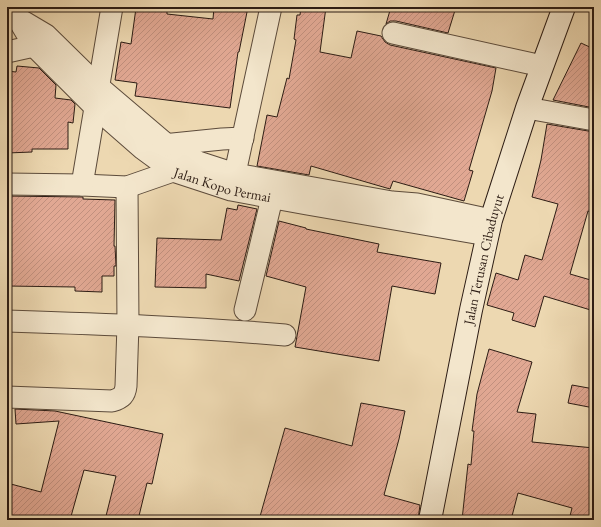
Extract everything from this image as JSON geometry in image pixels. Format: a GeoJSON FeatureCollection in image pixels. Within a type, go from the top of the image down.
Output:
{"type":"FeatureCollection","features":[{"type":"Feature","properties":{"kind":"main road","name":"Jalan Terusan Cibaduyut"},"geometry":{"type":"LineString","coordinates":[[430,520],[489,227],[527,108],[564,7]]}},
{"type":"Feature","properties":{"kind":"street"},"geometry":{"type":"LineString","coordinates":[[82,185],[112,7]]}},
{"type":"Feature","properties":{"kind":"street"},"geometry":{"type":"LineString","coordinates":[[233,182],[271,7]]}},
{"type":"Feature","properties":{"kind":"street","name":"Jalan Kopo Permai"},"geometry":{"type":"LineString","coordinates":[[14,13],[40,40],[95,107],[143,149],[173,171],[309,196],[392,202],[416,214],[489,227]]}},
{"type":"Feature","properties":{"kind":"street"},"geometry":{"type":"LineString","coordinates":[[393,33],[542,66]]}},
{"type":"Feature","properties":{"kind":"street"},"geometry":{"type":"LineString","coordinates":[[7,52],[40,40]]}},
{"type":"Feature","properties":{"kind":"street","name":"Jalan Kopo Permai"},"geometry":{"type":"LineString","coordinates":[[40,40],[99,87],[166,144],[233,182],[272,198],[309,196]]}},
{"type":"Feature","properties":{"kind":"street"},"geometry":{"type":"LineString","coordinates":[[527,108],[594,120]]}},
{"type":"Feature","properties":{"kind":"street"},"geometry":{"type":"LineString","coordinates":[[143,149],[166,144],[243,138]]}},
{"type":"Feature","properties":{"kind":"street"},"geometry":{"type":"LineString","coordinates":[[7,184],[126,187],[173,171]]}},
{"type":"Feature","properties":{"kind":"street"},"geometry":{"type":"LineString","coordinates":[[7,397],[112,401],[123,396],[125,392],[128,324],[126,187]]}},
{"type":"Feature","properties":{"kind":"street"},"geometry":{"type":"LineString","coordinates":[[245,310],[272,198]]}},
{"type":"Feature","properties":{"kind":"street"},"geometry":{"type":"LineString","coordinates":[[7,321],[128,324],[285,335]]}},
{"type":"Feature","properties":{"kind":"building"},"geometry":{"type":"Polygon","coordinates":[[[214,7],[248,7],[238,52],[230,108],[135,96],[137,83],[115,80],[121,42],[131,44],[136,8],[167,11],[167,14],[213,19],[214,7]]]}},
{"type":"Feature","properties":{"kind":"building"},"geometry":{"type":"Polygon","coordinates":[[[301,7],[326,7],[320,52],[351,58],[357,31],[381,36],[385,42],[390,45],[496,68],[492,91],[469,170],[473,171],[464,201],[393,181],[390,189],[311,166],[309,175],[257,166],[267,115],[277,117],[287,78],[289,79],[296,40],[294,39],[297,15],[300,15],[301,7]]]}},
{"type":"Feature","properties":{"kind":"building"},"geometry":{"type":"Polygon","coordinates":[[[391,7],[456,7],[448,33],[396,21],[390,21],[386,24],[391,7]]]}},
{"type":"Feature","properties":{"kind":"building"},"geometry":{"type":"Polygon","coordinates":[[[581,43],[594,49],[594,108],[553,100],[581,43]]]}},
{"type":"Feature","properties":{"kind":"building"},"geometry":{"type":"Polygon","coordinates":[[[17,66],[39,68],[56,85],[55,98],[71,100],[75,104],[73,123],[68,122],[68,149],[32,149],[32,152],[7,153],[7,71],[16,72],[17,66]]]}},
{"type":"Feature","properties":{"kind":"building"},"geometry":{"type":"Polygon","coordinates":[[[547,124],[594,132],[594,213],[588,211],[570,274],[594,281],[594,311],[544,296],[535,327],[512,320],[514,313],[487,305],[496,273],[518,280],[525,255],[542,260],[558,204],[532,197],[541,160],[547,124]]]}},
{"type":"Feature","properties":{"kind":"building"},"geometry":{"type":"Polygon","coordinates":[[[7,196],[83,197],[83,199],[115,200],[114,246],[116,266],[114,266],[114,276],[102,276],[102,292],[75,291],[75,287],[7,286],[7,196]]]}},
{"type":"Feature","properties":{"kind":"building"},"geometry":{"type":"Polygon","coordinates":[[[238,205],[257,209],[239,281],[206,274],[206,288],[155,287],[157,238],[221,240],[227,208],[237,210],[238,205]]]}},
{"type":"Feature","properties":{"kind":"building"},"geometry":{"type":"Polygon","coordinates":[[[279,221],[306,229],[379,244],[377,252],[441,263],[435,294],[392,286],[379,361],[295,347],[306,287],[266,276],[279,221]]]}},
{"type":"Feature","properties":{"kind":"building"},"geometry":{"type":"Polygon","coordinates":[[[489,349],[532,362],[517,412],[536,414],[532,442],[594,448],[594,507],[590,520],[569,520],[572,508],[518,493],[511,520],[462,520],[468,464],[471,465],[474,431],[472,431],[477,394],[489,349]]]}},
{"type":"Feature","properties":{"kind":"building"},"geometry":{"type":"Polygon","coordinates":[[[572,385],[594,389],[594,408],[568,403],[572,385]]]}},
{"type":"Feature","properties":{"kind":"building"},"geometry":{"type":"Polygon","coordinates":[[[361,403],[405,411],[384,495],[420,505],[418,520],[259,520],[285,428],[352,446],[361,403]]]}},
{"type":"Feature","properties":{"kind":"building"},"geometry":{"type":"Polygon","coordinates":[[[15,409],[55,411],[163,434],[152,484],[147,483],[138,520],[105,520],[116,476],[84,470],[70,520],[7,520],[7,483],[41,492],[59,421],[16,424],[15,409]]]}}]}
